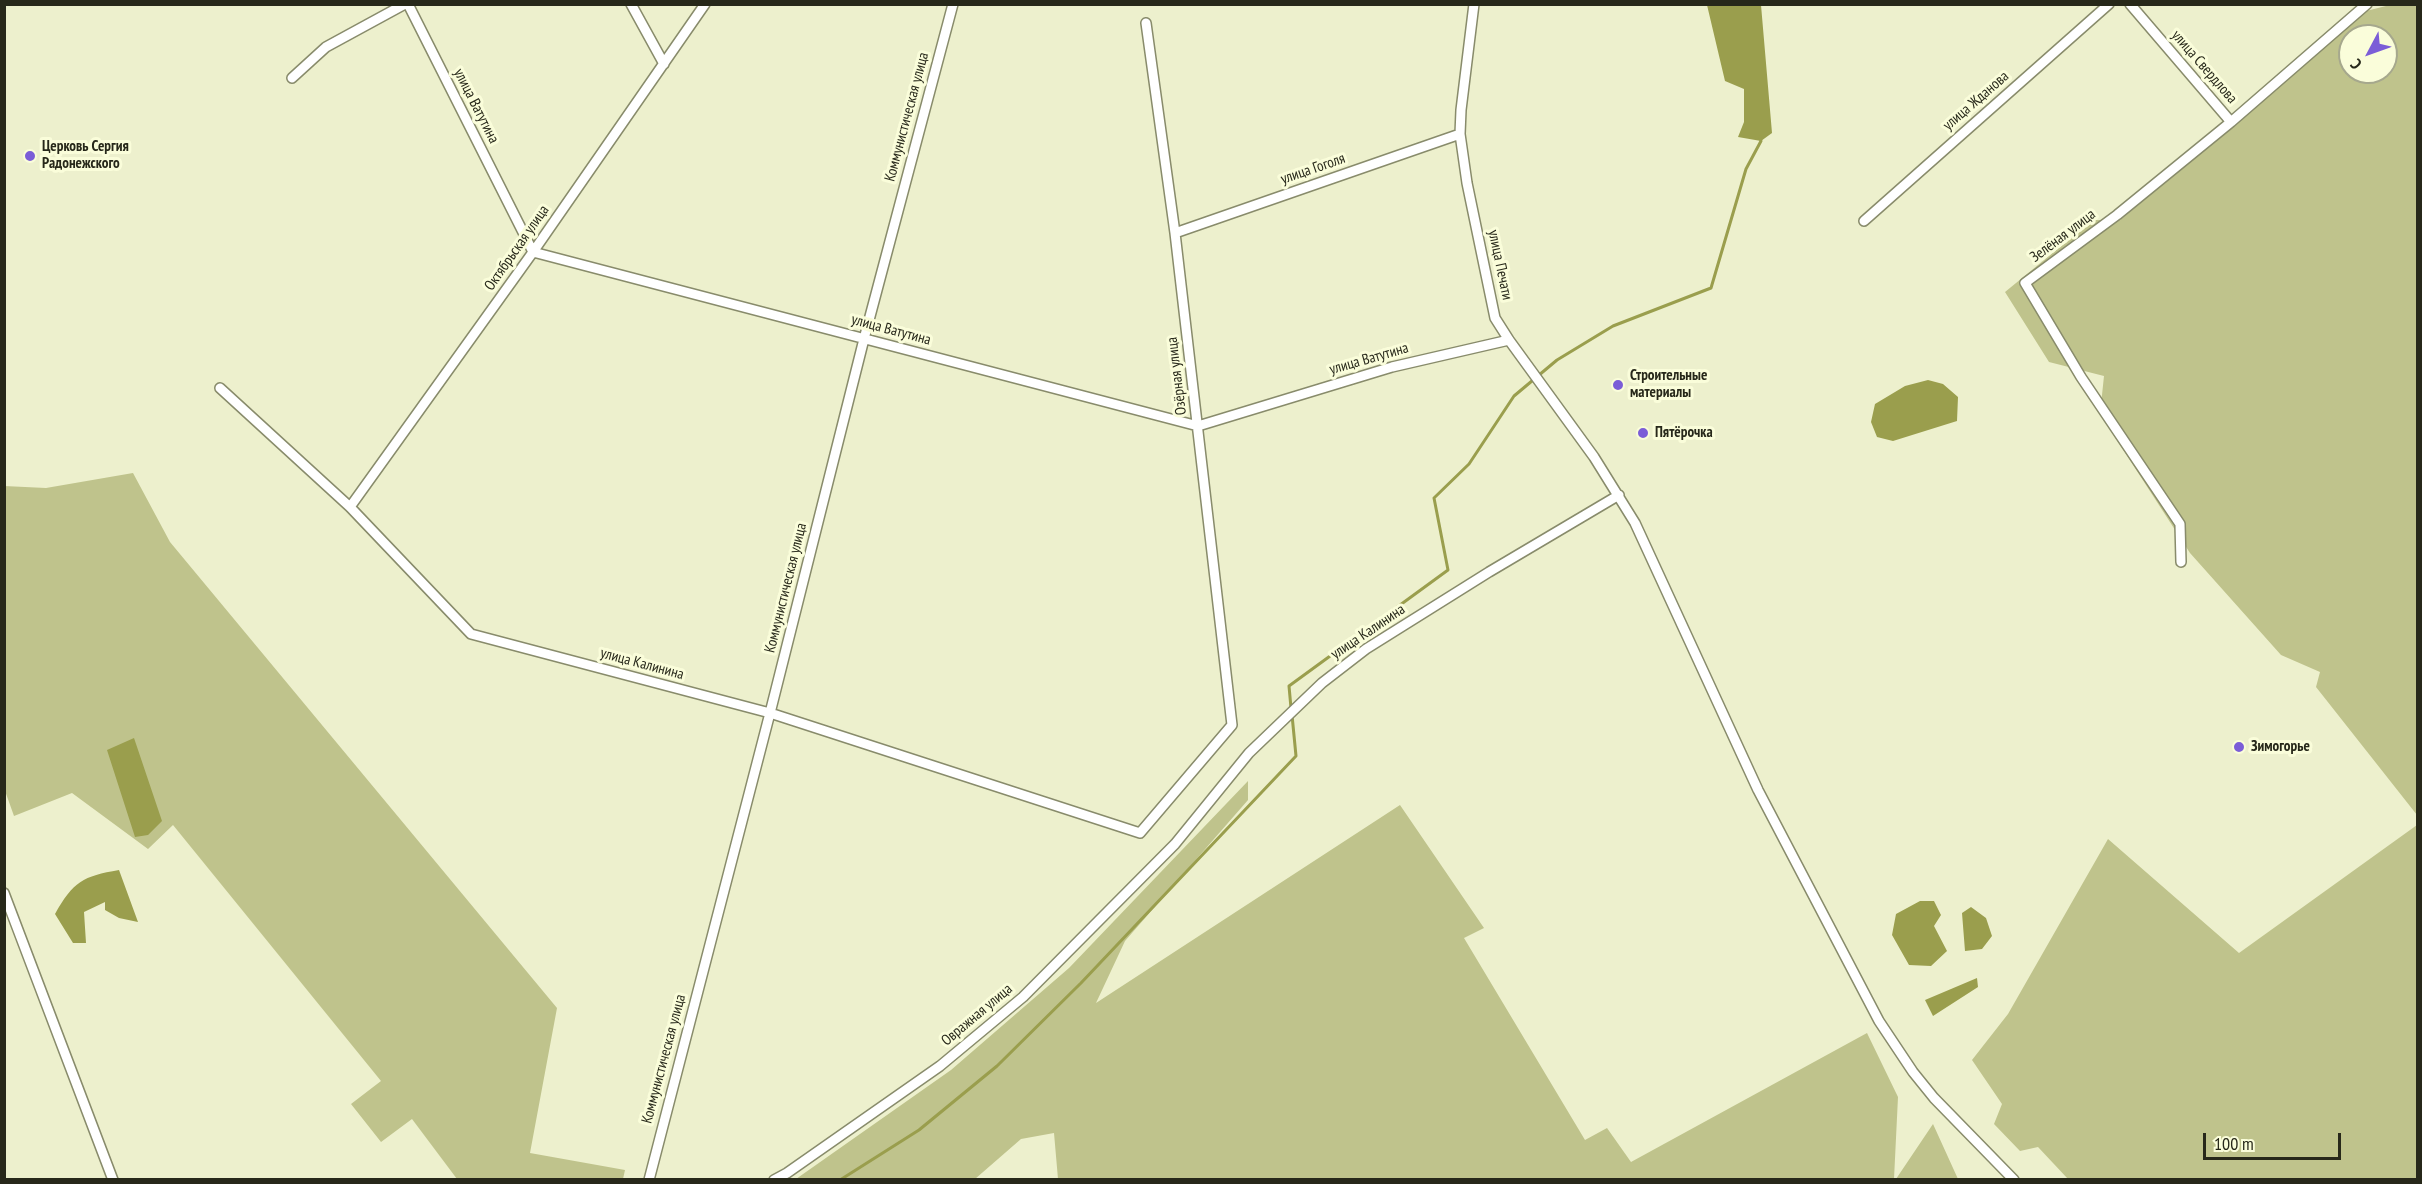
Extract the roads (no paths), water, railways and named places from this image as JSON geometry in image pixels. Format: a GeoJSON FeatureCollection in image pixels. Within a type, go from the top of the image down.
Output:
{"type":"FeatureCollection","features":[{"type":"Feature","properties":{"kind":"street"},"geometry":{"type":"LineString","coordinates":[[292,78],[326,47],[406,4]]}},
{"type":"Feature","properties":{"kind":"street","name":"улица Ватутина"},"geometry":{"type":"LineString","coordinates":[[406,4],[533,252],[1198,426],[1392,367],[1509,340]]}},
{"type":"Feature","properties":{"kind":"street"},"geometry":{"type":"LineString","coordinates":[[631,4],[664,64]]}},
{"type":"Feature","properties":{"kind":"street","name":"Октябрьская улица"},"geometry":{"type":"LineString","coordinates":[[350,507],[533,252],[705,4]]}},
{"type":"Feature","properties":{"kind":"street","name":"Коммунистическая улица"},"geometry":{"type":"LineString","coordinates":[[649,1179],[864,339],[953,4]]}},
{"type":"Feature","properties":{"kind":"street","name":"улица Печати"},"geometry":{"type":"LineString","coordinates":[[1474,4],[1460,134],[1467,183],[1495,318],[1619,495],[1649,551],[1696,659],[1758,790],[1879,1021],[1913,1072],[1934,1098],[2013,1179]]}},
{"type":"Feature","properties":{"kind":"street","name":"улица Жданова"},"geometry":{"type":"LineString","coordinates":[[1864,221],[2109,4]]}},
{"type":"Feature","properties":{"kind":"street","name":"улица Свердлова"},"geometry":{"type":"LineString","coordinates":[[2130,4],[2231,122]]}},
{"type":"Feature","properties":{"kind":"street","name":"Зелёная улица"},"geometry":{"type":"LineString","coordinates":[[2181,562],[2180,524],[2081,377],[2025,283],[2117,215],[2231,122],[2367,4]]}},
{"type":"Feature","properties":{"kind":"street","name":"Озёрная улица"},"geometry":{"type":"LineString","coordinates":[[1140,833],[1232,725],[1175,233],[1146,23]]}},
{"type":"Feature","properties":{"kind":"street","name":"улица Гоголя"},"geometry":{"type":"LineString","coordinates":[[1175,233],[1460,134]]}},
{"type":"Feature","properties":{"kind":"street","name":"улица Калинина"},"geometry":{"type":"LineString","coordinates":[[220,388],[350,507],[471,634],[770,713],[1140,833]]}},
{"type":"Feature","properties":{"kind":"street","name":"улица Калинина"},"geometry":{"type":"LineString","coordinates":[[1175,844],[1249,753],[1322,683],[1366,649],[1489,572],[1619,495]]}},
{"type":"Feature","properties":{"kind":"street","name":"Овражная улица"},"geometry":{"type":"LineString","coordinates":[[774,1179],[807,1160],[957,1053],[1023,997],[1175,844]]}},
{"type":"Feature","properties":{"kind":"street"},"geometry":{"type":"LineString","coordinates":[[4,892],[113,1179]]}},
{"type":"Feature","properties":{"kind":"waterway"},"geometry":{"type":"LineString","coordinates":[[1291,708],[1289,686],[1448,570],[1434,498],[1469,464],[1514,396],[1557,360],[1613,326],[1711,288],[1746,169],[1761,141],[1760,137]]}},
{"type":"Feature","properties":{"kind":"waterway"},"geometry":{"type":"LineString","coordinates":[[840,1180],[919,1130],[997,1066],[1081,983],[1296,756],[1292,715]]}},
{"type":"Feature","properties":{"kind":"place","name":"Церковь Сергия Радонежского"},"geometry":{"type":"Point","coordinates":[30,156]}},
{"type":"Feature","properties":{"kind":"place","name":"Строительные материалы"},"geometry":{"type":"Point","coordinates":[1618,385]}},
{"type":"Feature","properties":{"kind":"place","name":"Пятёрочка"},"geometry":{"type":"Point","coordinates":[1643,433]}},
{"type":"Feature","properties":{"kind":"place","name":"Зимогорье"},"geometry":{"type":"Point","coordinates":[2239,747]}}]}
